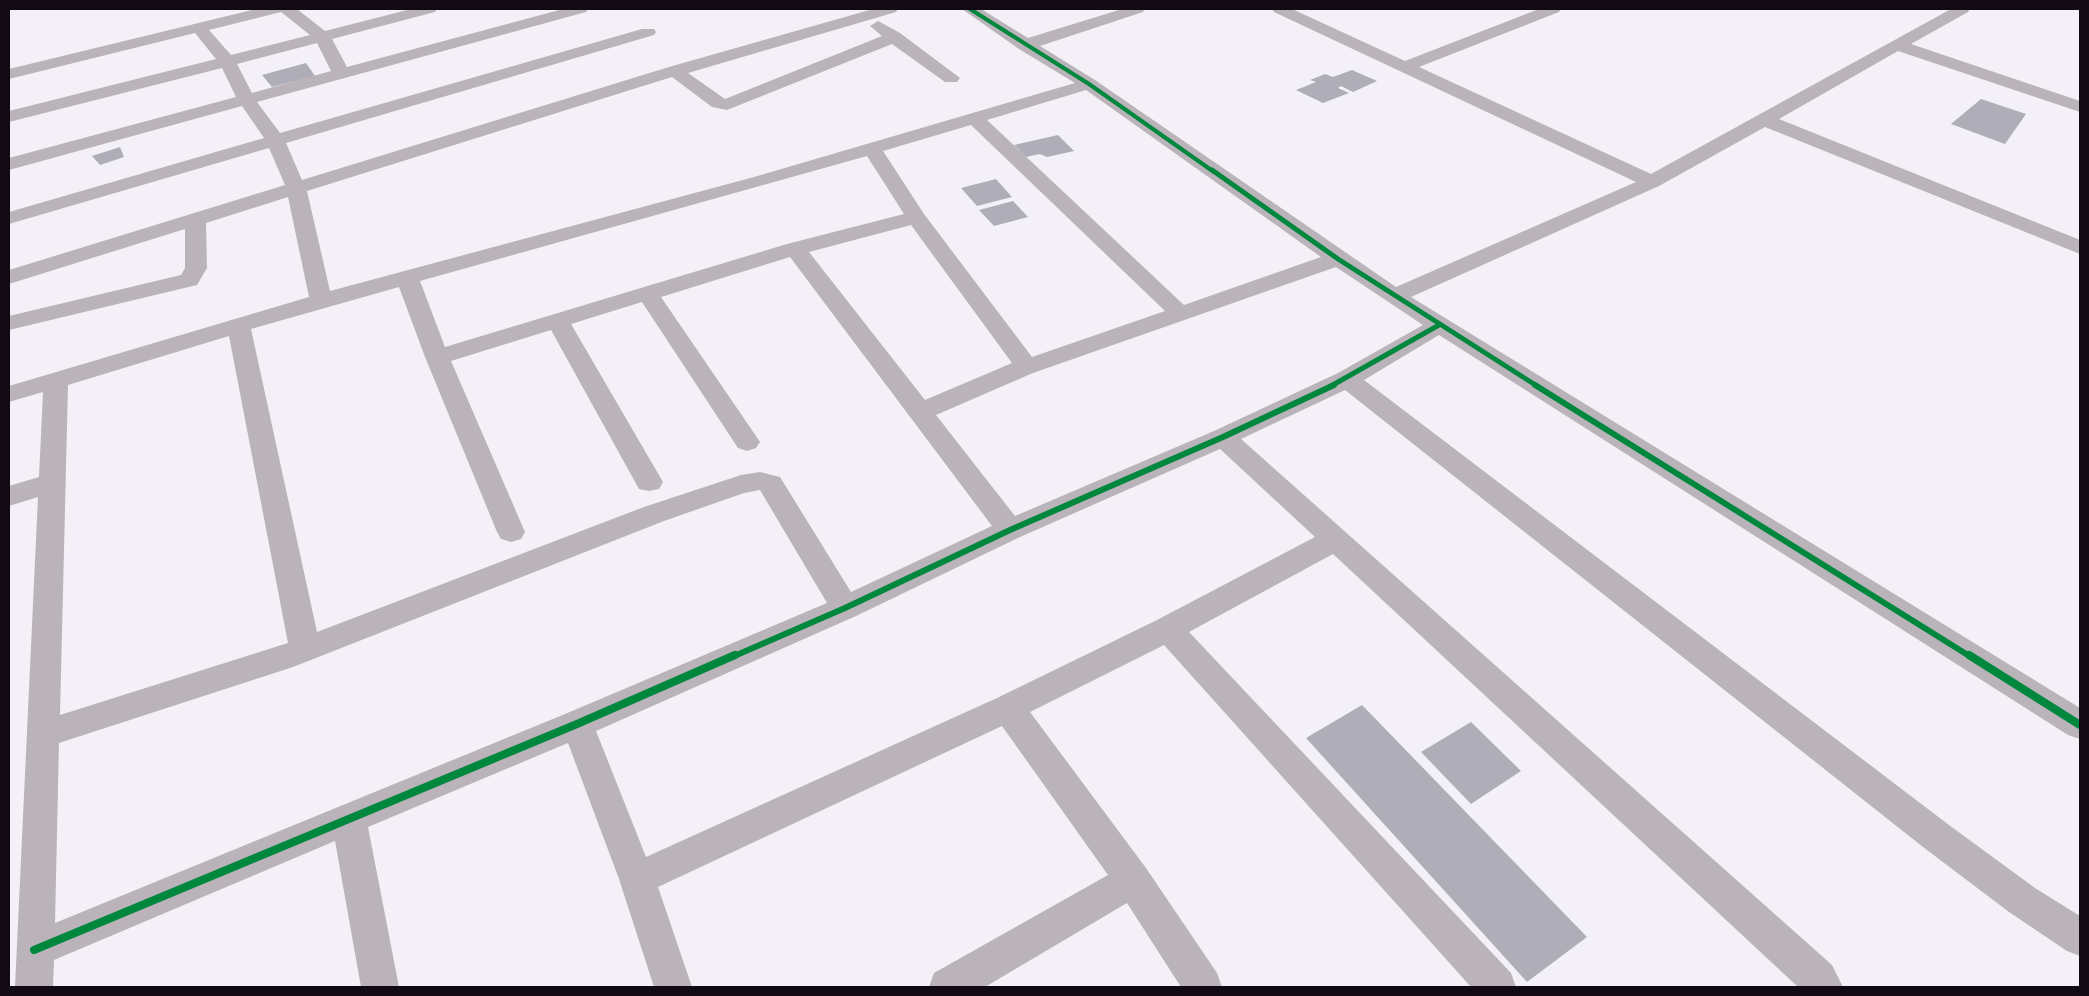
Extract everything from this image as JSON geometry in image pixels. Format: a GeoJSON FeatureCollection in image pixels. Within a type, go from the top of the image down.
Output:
{"type":"FeatureCollection","features":[{"type":"Feature","properties":{"kind":"street"},"geometry":{"type":"LineString","coordinates":[[9,74],[276,9]]}},
{"type":"Feature","properties":{"kind":"street"},"geometry":{"type":"LineString","coordinates":[[288,9],[322,36],[341,73]]}},
{"type":"Feature","properties":{"kind":"street"},"geometry":{"type":"LineString","coordinates":[[9,118],[429,9]]}},
{"type":"Feature","properties":{"kind":"street"},"geometry":{"type":"LineString","coordinates":[[9,164],[580,9]]}},
{"type":"Feature","properties":{"kind":"street"},"geometry":{"type":"LineString","coordinates":[[9,277],[675,71],[890,9]]}},
{"type":"Feature","properties":{"kind":"street"},"geometry":{"type":"LineString","coordinates":[[970,9],[1089,84],[1338,260],[2080,725]]}},
{"type":"Feature","properties":{"kind":"street"},"geometry":{"type":"LineString","coordinates":[[1025,45],[1137,9]]}},
{"type":"Feature","properties":{"kind":"street"},"geometry":{"type":"LineString","coordinates":[[1280,9],[1652,182]]}},
{"type":"Feature","properties":{"kind":"street"},"geometry":{"type":"LineString","coordinates":[[1404,66],[1553,9]]}},
{"type":"Feature","properties":{"kind":"street"},"geometry":{"type":"LineString","coordinates":[[1394,296],[1652,182],[1962,9]]}},
{"type":"Feature","properties":{"kind":"street"},"geometry":{"type":"LineString","coordinates":[[864,17],[951,78]]}},
{"type":"Feature","properties":{"kind":"street"},"geometry":{"type":"LineString","coordinates":[[199,28],[227,61],[246,99],[275,140],[296,188],[321,301]]}},
{"type":"Feature","properties":{"kind":"street"},"geometry":{"type":"LineString","coordinates":[[9,218],[648,32]]}},
{"type":"Feature","properties":{"kind":"street"},"geometry":{"type":"LineString","coordinates":[[675,71],[718,103],[727,105],[894,37]]}},
{"type":"Feature","properties":{"kind":"street"},"geometry":{"type":"LineString","coordinates":[[1898,46],[2080,107]]}},
{"type":"Feature","properties":{"kind":"street"},"geometry":{"type":"LineString","coordinates":[[9,394],[321,301],[742,186],[1089,84]]}},
{"type":"Feature","properties":{"kind":"street"},"geometry":{"type":"LineString","coordinates":[[973,117],[1181,314]]}},
{"type":"Feature","properties":{"kind":"street"},"geometry":{"type":"LineString","coordinates":[[1765,120],[2080,248]]}},
{"type":"Feature","properties":{"kind":"street"},"geometry":{"type":"LineString","coordinates":[[872,149],[916,217],[1024,363],[1024,368]]}},
{"type":"Feature","properties":{"kind":"street"},"geometry":{"type":"LineString","coordinates":[[437,358],[795,249],[916,217]]}},
{"type":"Feature","properties":{"kind":"street"},"geometry":{"type":"LineString","coordinates":[[9,323],[189,280],[196,268],[195,219]]}},
{"type":"Feature","properties":{"kind":"street"},"geometry":{"type":"LineString","coordinates":[[795,249],[1010,530]]}},
{"type":"Feature","properties":{"kind":"street"},"geometry":{"type":"LineString","coordinates":[[920,412],[1024,368],[1338,260]]}},
{"type":"Feature","properties":{"kind":"street"},"geometry":{"type":"LineString","coordinates":[[407,277],[437,358],[511,532]]}},
{"type":"Feature","properties":{"kind":"street"},"geometry":{"type":"LineString","coordinates":[[648,294],[747,442]]}},
{"type":"Feature","properties":{"kind":"street"},"geometry":{"type":"LineString","coordinates":[[557,321],[649,482]]}},
{"type":"Feature","properties":{"kind":"street"},"geometry":{"type":"LineString","coordinates":[[34,950],[577,724],[845,608],[1010,530],[1223,437],[1347,379],[1440,325]]}},
{"type":"Feature","properties":{"kind":"street"},"geometry":{"type":"LineString","coordinates":[[239,326],[305,650]]}},
{"type":"Feature","properties":{"kind":"street"},"geometry":{"type":"LineString","coordinates":[[1347,379],[1936,836],[2022,900],[2080,938]]}},
{"type":"Feature","properties":{"kind":"street"},"geometry":{"type":"LineString","coordinates":[[34,987],[34,950],[45,734],[56,380]]}},
{"type":"Feature","properties":{"kind":"street"},"geometry":{"type":"LineString","coordinates":[[1223,437],[1811,972],[1824,987]]}},
{"type":"Feature","properties":{"kind":"street"},"geometry":{"type":"LineString","coordinates":[[45,734],[305,650],[654,514],[741,484],[760,481],[770,484],[845,608]]}},
{"type":"Feature","properties":{"kind":"street"},"geometry":{"type":"LineString","coordinates":[[9,496],[53,482]]}},
{"type":"Feature","properties":{"kind":"street"},"geometry":{"type":"LineString","coordinates":[[637,879],[1008,708],[1168,629],[1336,540]]}},
{"type":"Feature","properties":{"kind":"street"},"geometry":{"type":"LineString","coordinates":[[1168,629],[1497,987]]}},
{"type":"Feature","properties":{"kind":"street"},"geometry":{"type":"LineString","coordinates":[[1008,708],[1133,880],[1204,987]]}},
{"type":"Feature","properties":{"kind":"street"},"geometry":{"type":"LineString","coordinates":[[577,724],[637,879],[673,987]]}},
{"type":"Feature","properties":{"kind":"street"},"geometry":{"type":"LineString","coordinates":[[349,819],[380,987]]}},
{"type":"Feature","properties":{"kind":"street"},"geometry":{"type":"LineString","coordinates":[[948,987],[1133,880]]}},
{"type":"Feature","properties":{"kind":"building"},"geometry":{"type":"Polygon","coordinates":[[[306,63],[315,76],[272,87],[262,75],[306,63]]]}},
{"type":"Feature","properties":{"kind":"building"},"geometry":{"type":"Polygon","coordinates":[[[1352,70],[1377,81],[1353,92],[1341,86],[1338,88],[1349,93],[1323,103],[1296,90],[1316,82],[1310,80],[1325,74],[1333,77],[1352,70]]]}},
{"type":"Feature","properties":{"kind":"building"},"geometry":{"type":"Polygon","coordinates":[[[1981,99],[2026,114],[2005,144],[1951,124],[1981,99]]]}},
{"type":"Feature","properties":{"kind":"building"},"geometry":{"type":"Polygon","coordinates":[[[1058,135],[1074,151],[1047,157],[1040,154],[1026,157],[1014,145],[1058,135]]]}},
{"type":"Feature","properties":{"kind":"building"},"geometry":{"type":"Polygon","coordinates":[[[120,147],[124,157],[100,165],[92,156],[120,147]]]}},
{"type":"Feature","properties":{"kind":"building"},"geometry":{"type":"Polygon","coordinates":[[[996,179],[1012,197],[977,206],[961,188],[996,179]]]}},
{"type":"Feature","properties":{"kind":"building"},"geometry":{"type":"Polygon","coordinates":[[[1013,201],[1028,217],[994,226],[979,210],[1013,201]]]}},
{"type":"Feature","properties":{"kind":"building"},"geometry":{"type":"Polygon","coordinates":[[[1362,705],[1587,937],[1527,982],[1306,738],[1362,705]]]}},
{"type":"Feature","properties":{"kind":"building"},"geometry":{"type":"Polygon","coordinates":[[[1471,722],[1521,771],[1471,804],[1421,752],[1471,722]]]}},
{"type":"Feature","properties":{"kind":"cycle path"},"geometry":{"type":"LineString","coordinates":[[970,9],[1089,84],[1338,259],[1439,325],[2080,725]]}},
{"type":"Feature","properties":{"kind":"cycle path"},"geometry":{"type":"LineString","coordinates":[[34,950],[577,724],[845,608],[1010,530],[1223,437],[1347,379],[1439,325]]}}]}
